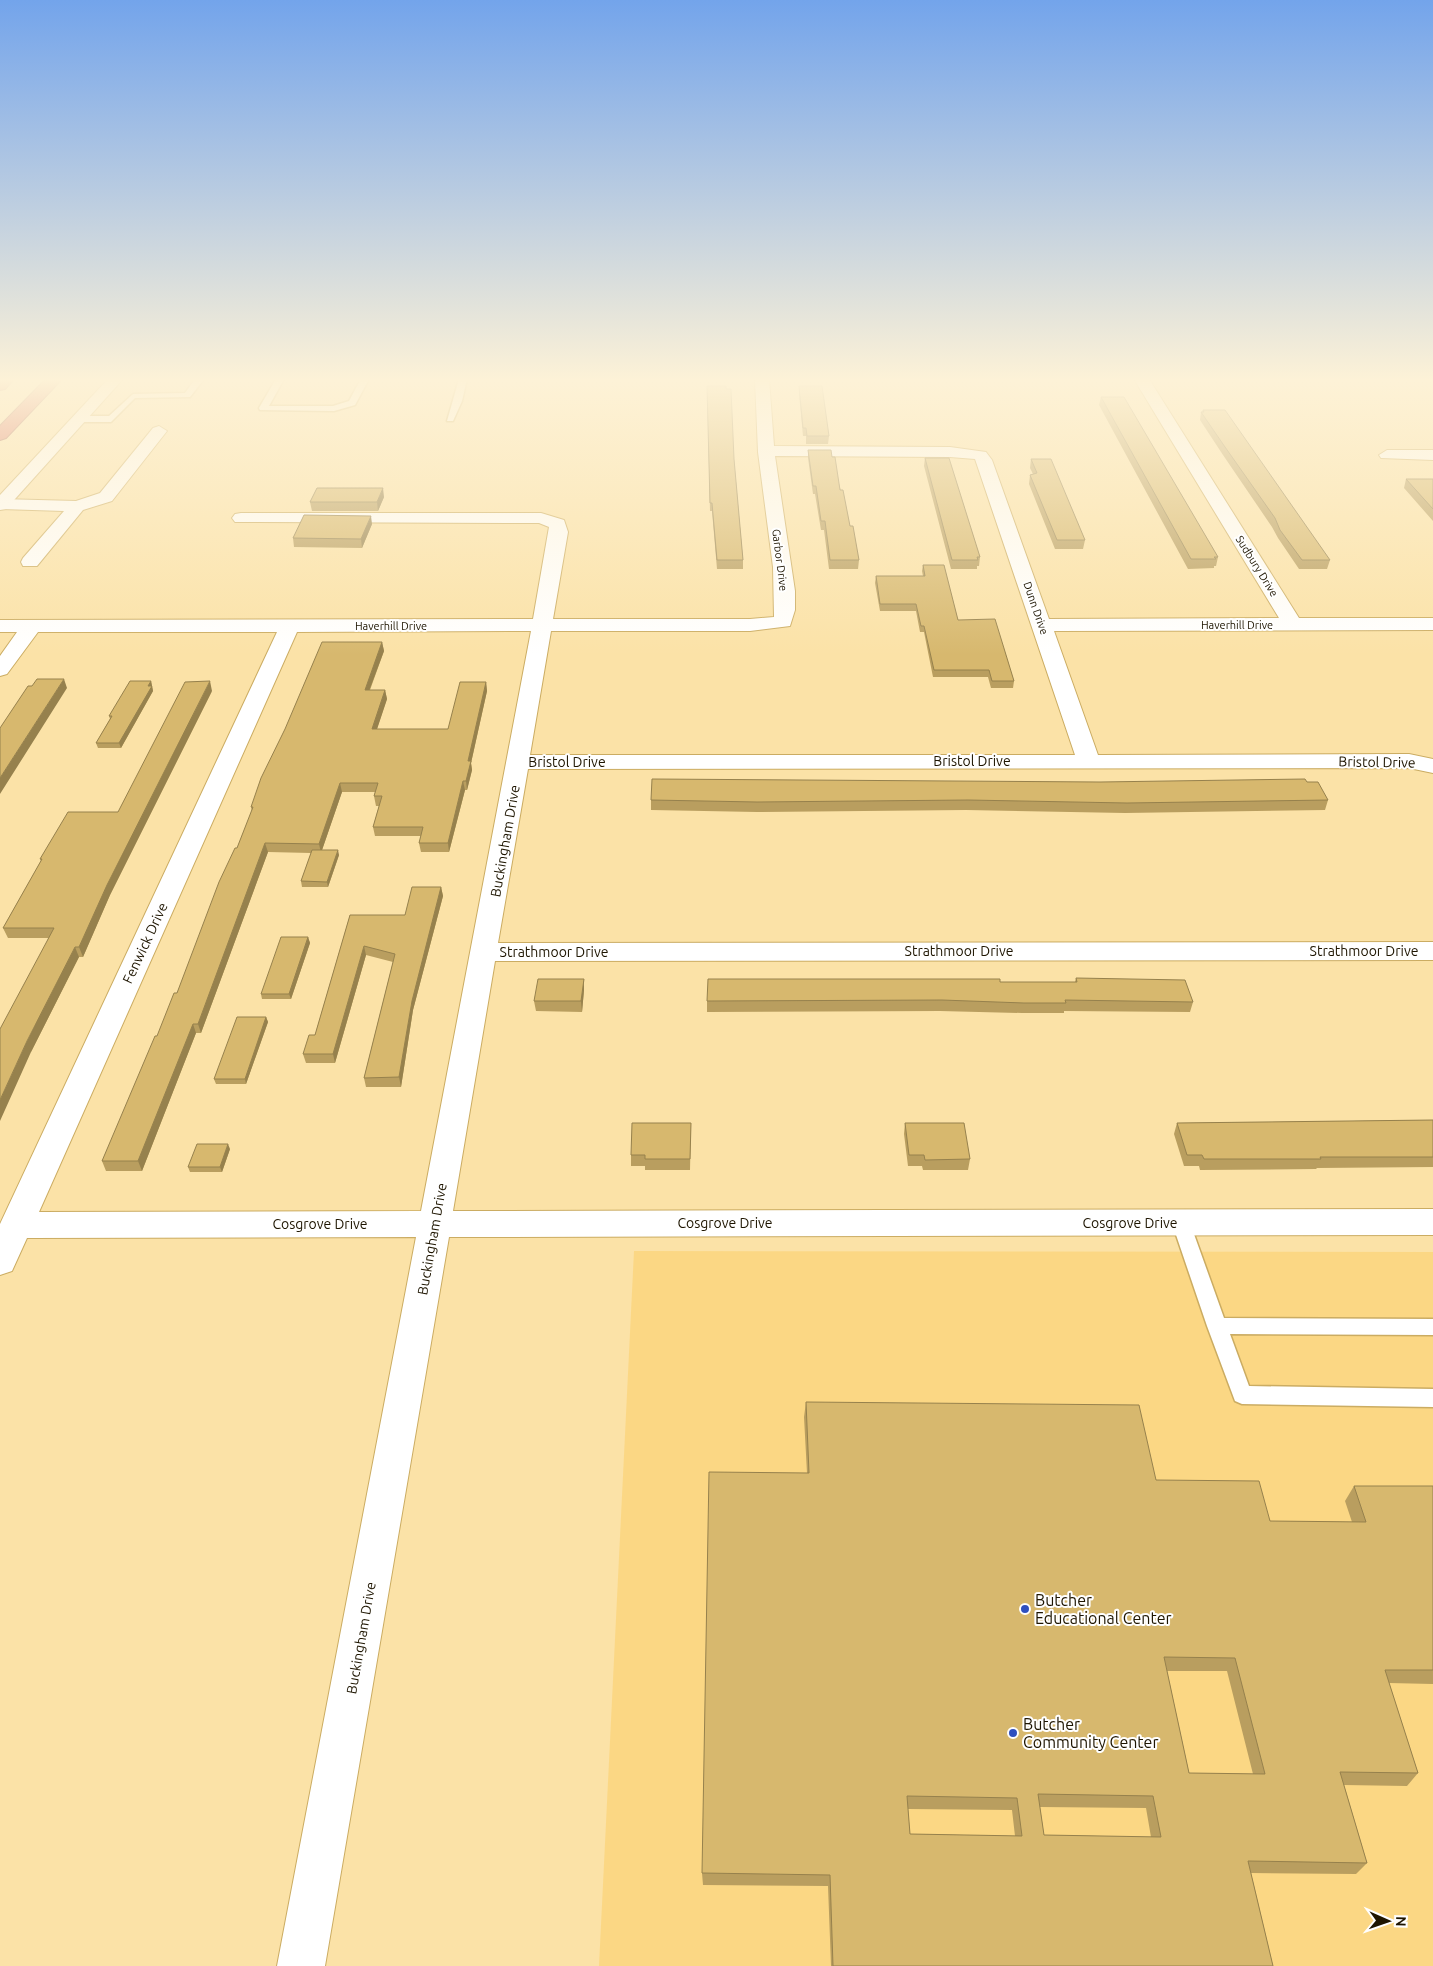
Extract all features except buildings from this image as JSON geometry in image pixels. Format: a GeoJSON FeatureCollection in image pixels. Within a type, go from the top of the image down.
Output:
{"type":"FeatureCollection","features":[{"type":"Feature","properties":{"kind":"street"},"geometry":{"type":"LineString","coordinates":[[0,504],[31,471]]}},
{"type":"Feature","properties":{"kind":"street"},"geometry":{"type":"LineString","coordinates":[[0,504],[77,506],[106,497],[127,471]]}},
{"type":"Feature","properties":{"kind":"street","name":"Garbor Drive"},"geometry":{"type":"LineString","coordinates":[[769,471],[784,577],[786,610],[782,622]]}},
{"type":"Feature","properties":{"kind":"street","name":"Dunn Drive"},"geometry":{"type":"LineString","coordinates":[[988,471],[1089,761]]}},
{"type":"Feature","properties":{"kind":"street","name":"Sudbury Drive"},"geometry":{"type":"LineString","coordinates":[[1197,471],[1293,625]]}},
{"type":"Feature","properties":{"kind":"street"},"geometry":{"type":"LineString","coordinates":[[30,562],[77,506]]}},
{"type":"Feature","properties":{"kind":"street","name":"Buckingham Drive"},"geometry":{"type":"LineString","coordinates":[[241,518],[549,519],[558,524],[560,532],[301,1966]]}},
{"type":"Feature","properties":{"kind":"street","name":"Haverhill Drive"},"geometry":{"type":"LineString","coordinates":[[0,626],[544,627],[750,625],[782,622]]}},
{"type":"Feature","properties":{"kind":"street","name":"Haverhill Drive"},"geometry":{"type":"LineString","coordinates":[[1042,625],[1433,624]]}},
{"type":"Feature","properties":{"kind":"street"},"geometry":{"type":"LineString","coordinates":[[0,670],[32,626]]}},
{"type":"Feature","properties":{"kind":"street","name":"Fenwick Drive"},"geometry":{"type":"LineString","coordinates":[[0,1261],[290,626]]}},
{"type":"Feature","properties":{"kind":"street","name":"Bristol Drive"},"geometry":{"type":"LineString","coordinates":[[519,762],[1409,760],[1428,764]]}},
{"type":"Feature","properties":{"kind":"street","name":"Strathmoor Drive"},"geometry":{"type":"LineString","coordinates":[[485,952],[1433,951]]}},
{"type":"Feature","properties":{"kind":"street","name":"Cosgrove Drive"},"geometry":{"type":"LineString","coordinates":[[16,1225],[1433,1222]]}},
{"type":"Feature","properties":{"kind":"lane"},"geometry":{"type":"LineString","coordinates":[[1181,1223],[1242,1395],[1433,1398]]}},
{"type":"Feature","properties":{"kind":"lane"},"geometry":{"type":"LineString","coordinates":[[1216,1326],[1433,1327]]}},
{"type":"Feature","properties":{"kind":"shaded area","name":"Butcher Educational Center"},"geometry":{"type":"Polygon","coordinates":[[[634,1251],[1433,1252],[1433,1966],[599,1966],[634,1251]]]}},
{"type":"Feature","properties":{"kind":"place","name":"Butcher Educational Center"},"geometry":{"type":"Point","coordinates":[1025,1609]}},
{"type":"Feature","properties":{"kind":"place","name":"Butcher Community Center"},"geometry":{"type":"Point","coordinates":[1013,1733]}}]}
